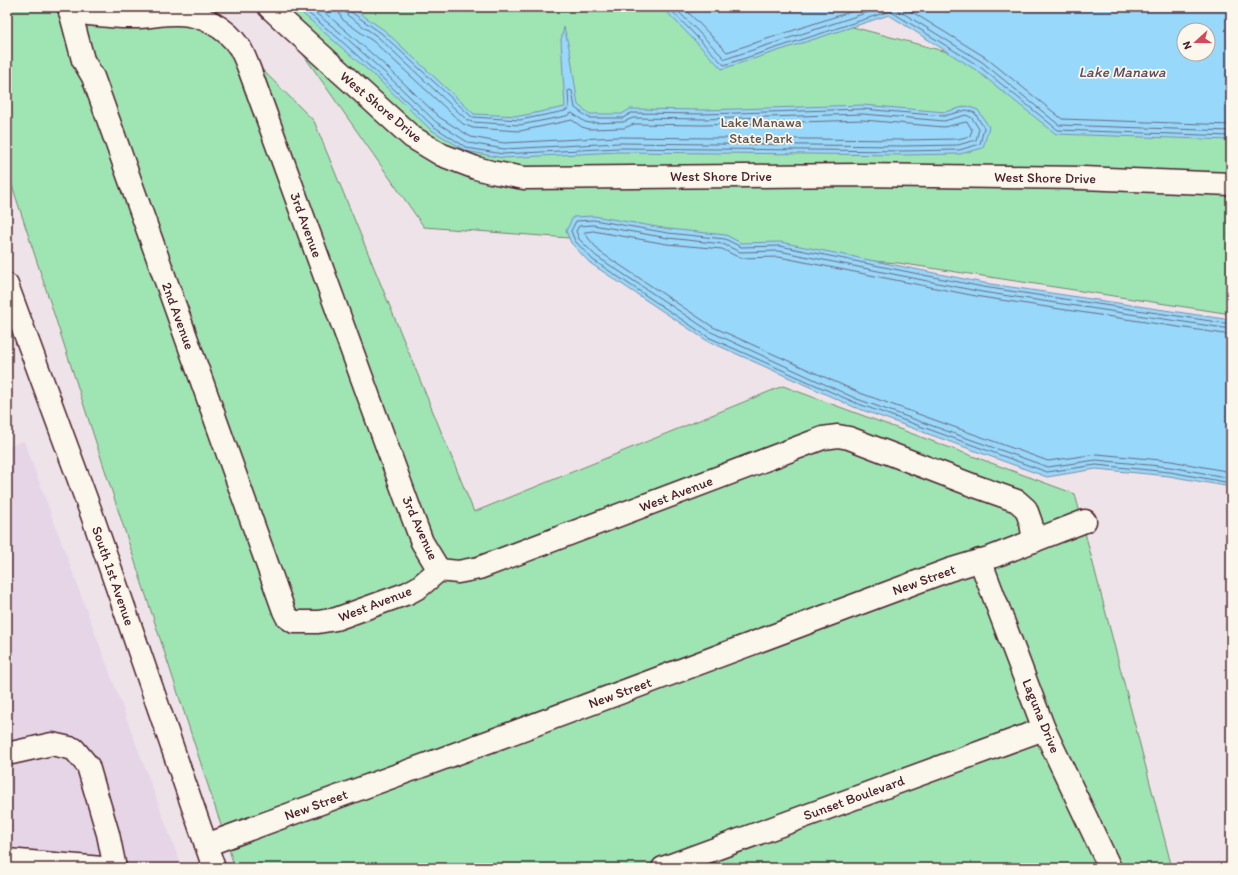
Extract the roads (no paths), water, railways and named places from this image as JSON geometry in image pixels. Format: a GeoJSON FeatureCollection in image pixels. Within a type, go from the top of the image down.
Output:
{"type":"FeatureCollection","features":[{"type":"Feature","properties":{"kind":"street","name":"West Shore Drive"},"geometry":{"type":"LineString","coordinates":[[269,7],[412,137],[442,155],[491,172],[524,178],[859,175],[1082,178],[1231,184]]}},
{"type":"Feature","properties":{"kind":"street","name":"3rd Avenue"},"geometry":{"type":"LineString","coordinates":[[70,10],[134,17],[190,14],[210,21],[224,31],[240,49],[250,71],[412,518],[422,542],[439,570]]}},
{"type":"Feature","properties":{"kind":"street","name":"2nd Avenue"},"geometry":{"type":"LineString","coordinates":[[70,10],[83,60],[92,77],[284,611],[287,617],[294,622]]}},
{"type":"Feature","properties":{"kind":"street","name":"South 1st Avenue"},"geometry":{"type":"LineString","coordinates":[[7,285],[92,515],[214,868]]}},
{"type":"Feature","properties":{"kind":"street","name":"West Avenue"},"geometry":{"type":"LineString","coordinates":[[294,622],[318,622],[336,619],[408,593],[419,587],[439,570],[458,572],[479,568],[823,438],[838,436],[849,438],[1017,501],[1026,509],[1031,523],[1034,541]]}},
{"type":"Feature","properties":{"kind":"street","name":"New Street"},"geometry":{"type":"LineString","coordinates":[[206,844],[496,739],[1085,521]]}},
{"type":"Feature","properties":{"kind":"street","name":"Laguna Drive"},"geometry":{"type":"LineString","coordinates":[[980,560],[1044,729],[1110,868]]}},
{"type":"Feature","properties":{"kind":"street","name":"Sunset Boulevard"},"geometry":{"type":"LineString","coordinates":[[663,868],[1044,729]]}},
{"type":"Feature","properties":{"kind":"street"},"geometry":{"type":"LineString","coordinates":[[7,754],[52,744],[74,749],[88,766],[108,834],[115,868]]}},
{"type":"Feature","properties":{"kind":"street"},"geometry":{"type":"LineString","coordinates":[[7,860],[102,868]]}},
{"type":"Feature","properties":{"kind":"water"},"geometry":{"type":"Polygon","coordinates":[[[295,7],[351,7],[384,30],[474,114],[520,116],[565,107],[561,40],[564,27],[570,52],[578,105],[590,114],[622,114],[630,109],[704,110],[863,105],[945,112],[967,106],[978,110],[989,127],[983,148],[960,154],[903,155],[618,152],[503,158],[466,151],[430,129],[378,79],[295,7]]]}},
{"type":"Feature","properties":{"kind":"water","name":"Lake Manawa"},"geometry":{"type":"Polygon","coordinates":[[[662,7],[1231,7],[1231,140],[1056,134],[976,70],[889,15],[722,69],[662,7]]]}},
{"type":"Feature","properties":{"kind":"water"},"geometry":{"type":"Polygon","coordinates":[[[594,216],[669,229],[726,235],[741,243],[780,242],[984,283],[1231,320],[1231,487],[1169,476],[1096,469],[1047,477],[854,407],[706,340],[590,263],[571,243],[566,231],[573,217],[594,216]]]}},
{"type":"Feature","properties":{"kind":"park label","name":"Lake Manawa State Park"},"geometry":{"type":"Point","coordinates":[761,130]}}]}
